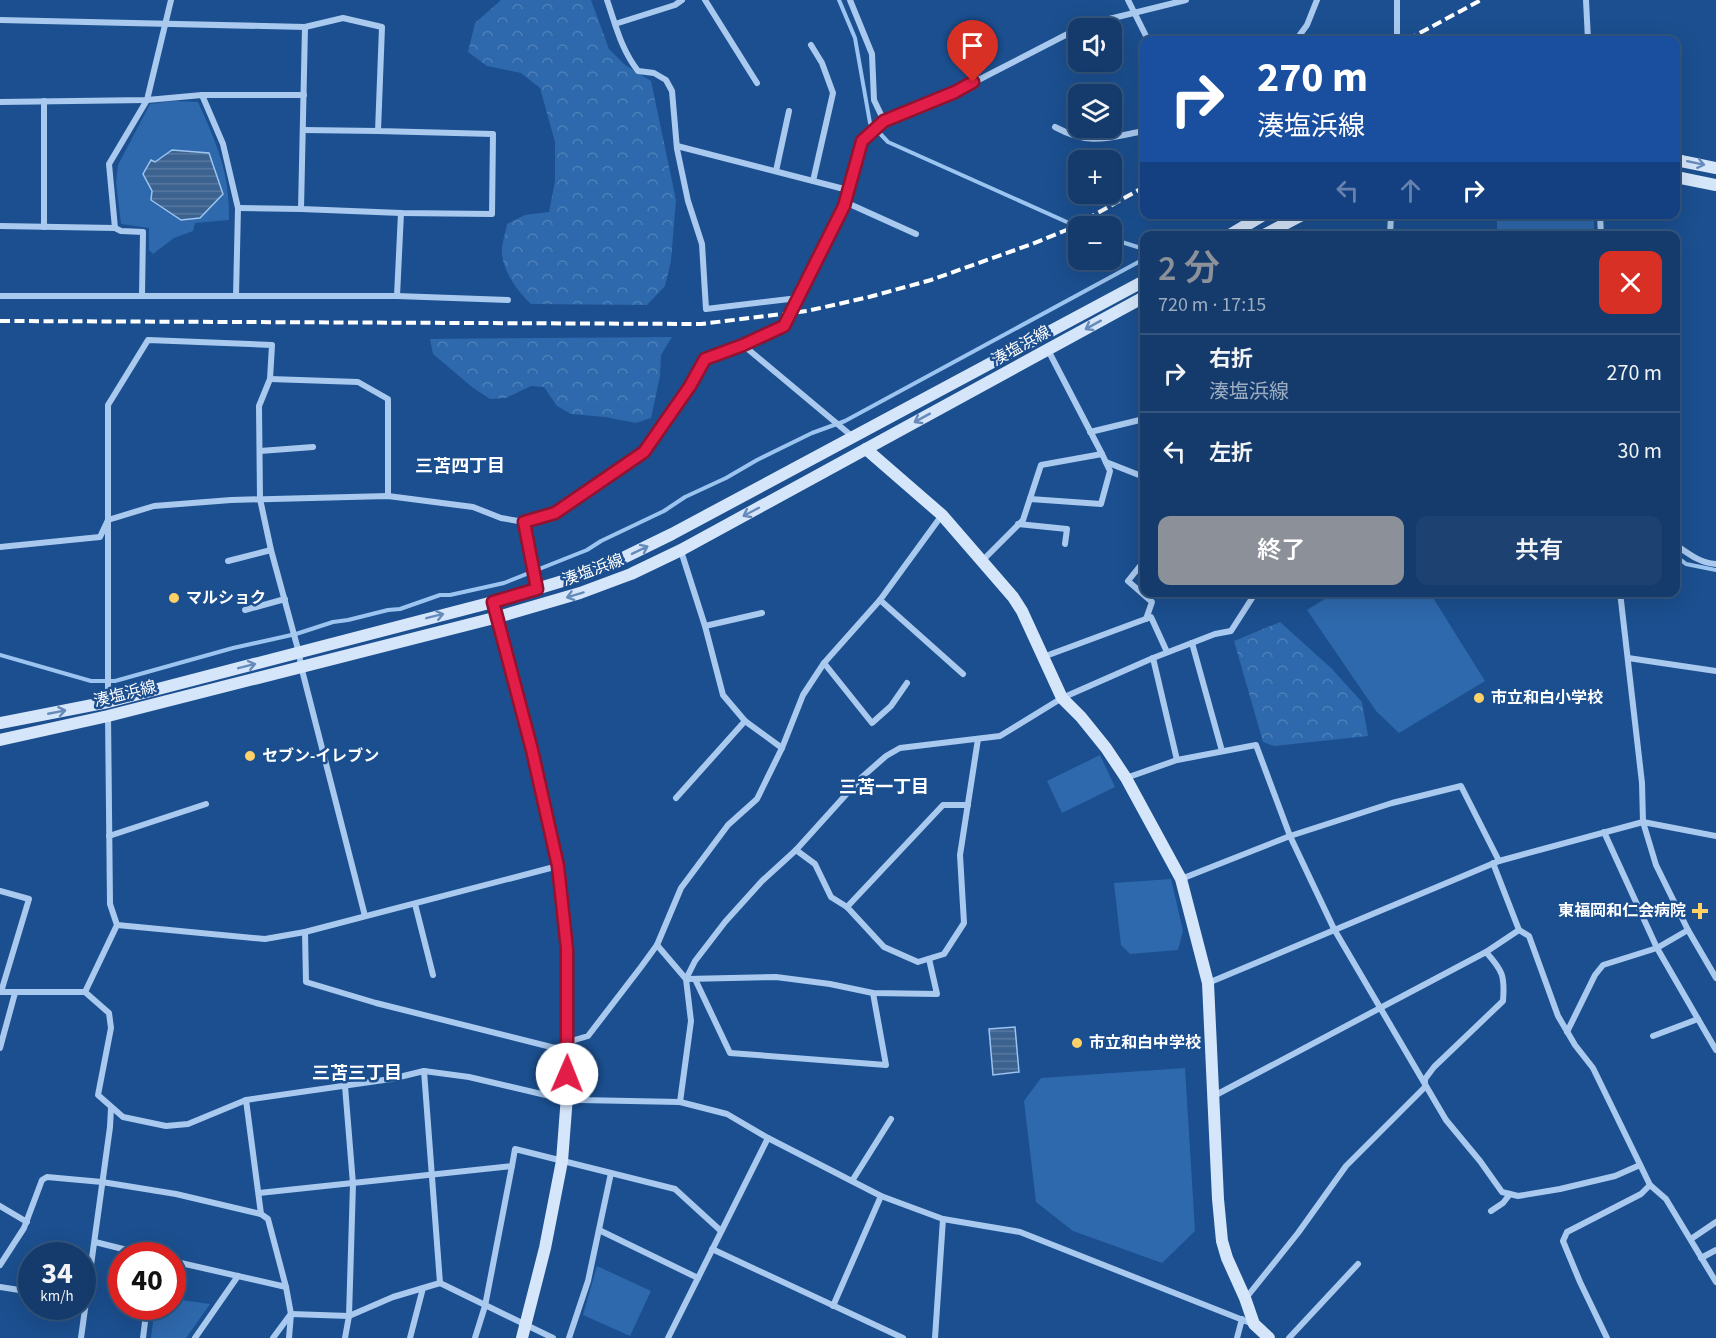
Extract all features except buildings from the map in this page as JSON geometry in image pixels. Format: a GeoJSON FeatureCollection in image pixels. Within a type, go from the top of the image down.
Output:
{"type":"FeatureCollection","features":[{"type":"Feature","properties":{"kind":"main road"},"geometry":{"type":"LineString","coordinates":[[1680,161],[1716,168]]}},
{"type":"Feature","properties":{"kind":"main road"},"geometry":{"type":"LineString","coordinates":[[1680,178],[1716,185]]}},
{"type":"Feature","properties":{"kind":"main road"},"geometry":{"type":"LineString","coordinates":[[1236,231],[1256,219]]}},
{"type":"Feature","properties":{"kind":"main road"},"geometry":{"type":"LineString","coordinates":[[1272,231],[1294,219]]}},
{"type":"Feature","properties":{"kind":"main road","name":"湊塩浜線"},"geometry":{"type":"LineString","coordinates":[[0,723],[108,702],[493,602],[576,577],[672,534],[1140,283]]}},
{"type":"Feature","properties":{"kind":"main road","name":"湊塩浜線"},"geometry":{"type":"LineString","coordinates":[[0,740],[108,716],[580,594],[631,574],[681,550],[1048,350],[1140,303]]}},
{"type":"Feature","properties":{"kind":"main road"},"geometry":{"type":"LineString","coordinates":[[866,449],[942,515],[1022,611],[1062,698],[1100,740],[1126,778],[1180,879],[1208,983],[1212,1098],[1222,1242],[1245,1298],[1248,1322],[1269,1338]]}},
{"type":"Feature","properties":{"kind":"main road"},"geometry":{"type":"LineString","coordinates":[[493,602],[540,784],[558,866],[567,949],[567,1096],[562,1161],[545,1248],[523,1332]]}},
{"type":"Feature","properties":{"kind":"street"},"geometry":{"type":"LineString","coordinates":[[115,228],[109,164],[147,100],[171,0]]}},
{"type":"Feature","properties":{"kind":"street"},"geometry":{"type":"LineString","coordinates":[[607,0],[621,45],[638,70],[654,73],[666,80],[672,91],[677,146],[688,201],[702,244],[706,309],[798,298]]}},
{"type":"Feature","properties":{"kind":"street"},"geometry":{"type":"LineString","coordinates":[[615,24],[675,5],[682,0]]}},
{"type":"Feature","properties":{"kind":"street"},"geometry":{"type":"LineString","coordinates":[[705,0],[757,83]]}},
{"type":"Feature","properties":{"kind":"street"},"geometry":{"type":"LineString","coordinates":[[850,0],[872,54],[874,100],[884,121]]}},
{"type":"Feature","properties":{"kind":"street"},"geometry":{"type":"LineString","coordinates":[[1128,0],[1146,36]]}},
{"type":"Feature","properties":{"kind":"street"},"geometry":{"type":"LineString","coordinates":[[0,547],[100,537],[108,520],[154,506],[260,499],[388,496],[473,507],[501,518],[524,522],[555,513],[644,452],[690,386],[705,359],[784,326],[845,202],[862,141],[884,121],[955,92],[1085,25],[1186,0]]}},
{"type":"Feature","properties":{"kind":"street"},"geometry":{"type":"LineString","coordinates":[[1299,36],[1307,25],[1317,0]]}},
{"type":"Feature","properties":{"kind":"street"},"geometry":{"type":"LineString","coordinates":[[1397,0],[1397,36]]}},
{"type":"Feature","properties":{"kind":"street"},"geometry":{"type":"LineString","coordinates":[[1586,0],[1588,36]]}},
{"type":"Feature","properties":{"kind":"street"},"geometry":{"type":"LineString","coordinates":[[0,20],[167,22],[305,27],[343,18],[382,27],[378,131]]}},
{"type":"Feature","properties":{"kind":"street"},"geometry":{"type":"LineString","coordinates":[[302,209],[305,27]]}},
{"type":"Feature","properties":{"kind":"street"},"geometry":{"type":"LineString","coordinates":[[811,45],[822,63],[833,93],[813,181]]}},
{"type":"Feature","properties":{"kind":"street"},"geometry":{"type":"LineString","coordinates":[[0,102],[147,100],[202,95],[304,95]]}},
{"type":"Feature","properties":{"kind":"street"},"geometry":{"type":"LineString","coordinates":[[202,95],[224,144],[238,208],[236,296]]}},
{"type":"Feature","properties":{"kind":"street"},"geometry":{"type":"LineString","coordinates":[[44,101],[44,227]]}},
{"type":"Feature","properties":{"kind":"street"},"geometry":{"type":"LineString","coordinates":[[776,171],[789,111]]}},
{"type":"Feature","properties":{"kind":"street"},"geometry":{"type":"LineString","coordinates":[[1054,128],[1084,140],[1140,132]]}},
{"type":"Feature","properties":{"kind":"street"},"geometry":{"type":"LineString","coordinates":[[238,208],[492,214],[493,134],[303,130]]}},
{"type":"Feature","properties":{"kind":"street"},"geometry":{"type":"LineString","coordinates":[[677,146],[848,190]]}},
{"type":"Feature","properties":{"kind":"street"},"geometry":{"type":"LineString","coordinates":[[845,202],[916,234]]}},
{"type":"Feature","properties":{"kind":"street"},"geometry":{"type":"LineString","coordinates":[[397,296],[401,213]]}},
{"type":"Feature","properties":{"kind":"street"},"geometry":{"type":"LineString","coordinates":[[0,226],[115,228],[121,231],[143,232],[142,296]]}},
{"type":"Feature","properties":{"kind":"street"},"geometry":{"type":"LineString","coordinates":[[0,296],[397,296],[508,300]]}},
{"type":"Feature","properties":{"kind":"street"},"geometry":{"type":"LineString","coordinates":[[86,992],[117,925],[110,904],[108,405],[148,340],[272,345],[270,379],[259,406],[260,499],[364,916]]}},
{"type":"Feature","properties":{"kind":"street"},"geometry":{"type":"LineString","coordinates":[[743,345],[853,437]]}},
{"type":"Feature","properties":{"kind":"street"},"geometry":{"type":"LineString","coordinates":[[1030,499],[1101,504],[1110,471],[1048,350]]}},
{"type":"Feature","properties":{"kind":"street"},"geometry":{"type":"LineString","coordinates":[[270,379],[358,382],[388,399],[388,496]]}},
{"type":"Feature","properties":{"kind":"street"},"geometry":{"type":"LineString","coordinates":[[1090,432],[1140,420]]}},
{"type":"Feature","properties":{"kind":"street"},"geometry":{"type":"LineString","coordinates":[[260,451],[313,447]]}},
{"type":"Feature","properties":{"kind":"street"},"geometry":{"type":"LineString","coordinates":[[982,561],[1023,520],[1041,465],[1102,454]]}},
{"type":"Feature","properties":{"kind":"street"},"geometry":{"type":"LineString","coordinates":[[1106,462],[1140,475]]}},
{"type":"Feature","properties":{"kind":"street"},"geometry":{"type":"LineString","coordinates":[[305,932],[306,982],[375,1003],[568,1047],[588,1036],[657,945],[681,888],[728,825],[758,799],[803,695],[824,663],[880,600],[942,515]]}},
{"type":"Feature","properties":{"kind":"street"},"geometry":{"type":"LineString","coordinates":[[524,522],[537,589]]}},
{"type":"Feature","properties":{"kind":"street"},"geometry":{"type":"LineString","coordinates":[[1018,524],[1067,528],[1065,544]]}},
{"type":"Feature","properties":{"kind":"street"},"geometry":{"type":"LineString","coordinates":[[1680,547],[1705,563],[1716,564]]}},
{"type":"Feature","properties":{"kind":"street"},"geometry":{"type":"LineString","coordinates":[[228,561],[271,550]]}},
{"type":"Feature","properties":{"kind":"street"},"geometry":{"type":"LineString","coordinates":[[681,550],[705,626],[723,695],[745,722],[782,748]]}},
{"type":"Feature","properties":{"kind":"street"},"geometry":{"type":"LineString","coordinates":[[1140,566],[1128,581],[1140,592]]}},
{"type":"Feature","properties":{"kind":"street"},"geometry":{"type":"LineString","coordinates":[[1146,597],[1152,602],[1146,619]]}},
{"type":"Feature","properties":{"kind":"street"},"geometry":{"type":"LineString","coordinates":[[680,1102],[691,1021],[686,979],[695,961],[725,922],[762,881],[796,850],[861,778],[900,748],[1000,736],[1062,698],[1167,652],[1215,634],[1231,632],[1253,597]]}},
{"type":"Feature","properties":{"kind":"street"},"geometry":{"type":"LineString","coordinates":[[1621,597],[1642,783],[1643,822],[1656,865],[1688,930],[1716,978]]}},
{"type":"Feature","properties":{"kind":"street"},"geometry":{"type":"LineString","coordinates":[[245,610],[285,599]]}},
{"type":"Feature","properties":{"kind":"street"},"geometry":{"type":"LineString","coordinates":[[880,600],[963,674]]}},
{"type":"Feature","properties":{"kind":"street"},"geometry":{"type":"LineString","coordinates":[[705,626],[762,613]]}},
{"type":"Feature","properties":{"kind":"street"},"geometry":{"type":"LineString","coordinates":[[1042,657],[1150,617],[1167,652]]}},
{"type":"Feature","properties":{"kind":"street"},"geometry":{"type":"LineString","coordinates":[[1192,643],[1222,751]]}},
{"type":"Feature","properties":{"kind":"street"},"geometry":{"type":"LineString","coordinates":[[1153,658],[1177,759]]}},
{"type":"Feature","properties":{"kind":"street"},"geometry":{"type":"LineString","coordinates":[[1628,658],[1716,671]]}},
{"type":"Feature","properties":{"kind":"street"},"geometry":{"type":"LineString","coordinates":[[824,663],[872,723],[891,706],[907,683]]}},
{"type":"Feature","properties":{"kind":"street"},"geometry":{"type":"LineString","coordinates":[[676,798],[745,722]]}},
{"type":"Feature","properties":{"kind":"street"},"geometry":{"type":"LineString","coordinates":[[796,850],[815,864],[831,897],[847,907],[884,947],[918,962],[944,954],[964,923],[960,855],[978,739]]}},
{"type":"Feature","properties":{"kind":"street"},"geometry":{"type":"LineString","coordinates":[[1126,778],[1177,759],[1256,745],[1290,836],[1334,929],[1446,1120],[1502,1192],[1518,1196],[1577,1185],[1615,1176],[1640,1165]]}},
{"type":"Feature","properties":{"kind":"street"},"geometry":{"type":"LineString","coordinates":[[1180,879],[1290,836],[1392,803],[1461,786],[1496,862],[1519,930],[1529,936],[1558,1016],[1593,1068],[1650,1185],[1666,1199],[1716,1282]]}},
{"type":"Feature","properties":{"kind":"street"},"geometry":{"type":"LineString","coordinates":[[109,836],[206,804]]}},
{"type":"Feature","properties":{"kind":"street"},"geometry":{"type":"LineString","coordinates":[[847,907],[943,805],[968,805]]}},
{"type":"Feature","properties":{"kind":"street"},"geometry":{"type":"LineString","coordinates":[[1208,983],[1496,862],[1643,822],[1716,836]]}},
{"type":"Feature","properties":{"kind":"street"},"geometry":{"type":"LineString","coordinates":[[1604,832],[1657,948],[1716,1050]]}},
{"type":"Feature","properties":{"kind":"street"},"geometry":{"type":"LineString","coordinates":[[117,925],[265,939],[305,932],[558,866]]}},
{"type":"Feature","properties":{"kind":"street"},"geometry":{"type":"LineString","coordinates":[[0,891],[29,899],[1,992],[86,992],[109,1013],[111,1028],[98,1095],[123,1117],[166,1126],[188,1124],[246,1100],[345,1086],[424,1071],[469,1077],[550,1096],[567,1096],[580,1100],[680,1102],[727,1114],[768,1138],[881,1196],[943,1219],[1020,1232],[1248,1322],[1237,1338]]}},
{"type":"Feature","properties":{"kind":"street"},"geometry":{"type":"LineString","coordinates":[[415,904],[433,975]]}},
{"type":"Feature","properties":{"kind":"street"},"geometry":{"type":"LineString","coordinates":[[1212,1098],[1486,952],[1519,930]]}},
{"type":"Feature","properties":{"kind":"street"},"geometry":{"type":"LineString","coordinates":[[1567,1032],[1595,975],[1603,966],[1657,948],[1688,930]]}},
{"type":"Feature","properties":{"kind":"street"},"geometry":{"type":"LineString","coordinates":[[657,945],[686,979],[776,977],[830,984],[873,993],[937,994],[930,959]]}},
{"type":"Feature","properties":{"kind":"street"},"geometry":{"type":"LineString","coordinates":[[1245,1298],[1298,1233],[1346,1166],[1425,1087],[1425,1079],[1434,1066],[1503,1001],[1505,981],[1496,963],[1486,952]]}},
{"type":"Feature","properties":{"kind":"street"},"geometry":{"type":"LineString","coordinates":[[695,979],[730,1053],[886,1065],[873,993]]}},
{"type":"Feature","properties":{"kind":"street"},"geometry":{"type":"LineString","coordinates":[[0,1048],[15,993]]}},
{"type":"Feature","properties":{"kind":"street"},"geometry":{"type":"LineString","coordinates":[[1653,1036],[1698,1019]]}},
{"type":"Feature","properties":{"kind":"street"},"geometry":{"type":"LineString","coordinates":[[424,1071],[440,1283]]}},
{"type":"Feature","properties":{"kind":"street"},"geometry":{"type":"LineString","coordinates":[[345,1086],[353,1184],[349,1316],[345,1338]]}},
{"type":"Feature","properties":{"kind":"street"},"geometry":{"type":"LineString","coordinates":[[246,1100],[261,1214]]}},
{"type":"Feature","properties":{"kind":"street"},"geometry":{"type":"LineString","coordinates":[[95,1242],[111,1108]]}},
{"type":"Feature","properties":{"kind":"street"},"geometry":{"type":"LineString","coordinates":[[852,1181],[891,1119]]}},
{"type":"Feature","properties":{"kind":"street"},"geometry":{"type":"LineString","coordinates":[[668,1338],[768,1138]]}},
{"type":"Feature","properties":{"kind":"street"},"geometry":{"type":"LineString","coordinates":[[475,1338],[485,1306],[515,1149],[675,1189],[721,1232]]}},
{"type":"Feature","properties":{"kind":"street"},"geometry":{"type":"LineString","coordinates":[[258,1194],[512,1166]]}},
{"type":"Feature","properties":{"kind":"street"},"geometry":{"type":"LineString","coordinates":[[569,1338],[588,1281],[611,1173]]}},
{"type":"Feature","properties":{"kind":"street"},"geometry":{"type":"LineString","coordinates":[[0,1265],[27,1222],[42,1180],[47,1177],[102,1182],[176,1194],[261,1214],[268,1219],[286,1287],[291,1314],[289,1338]]}},
{"type":"Feature","properties":{"kind":"street"},"geometry":{"type":"LineString","coordinates":[[1607,1338],[1563,1241],[1567,1232],[1641,1194],[1650,1185]]}},
{"type":"Feature","properties":{"kind":"street"},"geometry":{"type":"LineString","coordinates":[[1491,1211],[1503,1203],[1510,1194]]}},
{"type":"Feature","properties":{"kind":"street"},"geometry":{"type":"LineString","coordinates":[[833,1306],[881,1196]]}},
{"type":"Feature","properties":{"kind":"street"},"geometry":{"type":"LineString","coordinates":[[0,1206],[27,1222]]}},
{"type":"Feature","properties":{"kind":"street"},"geometry":{"type":"LineString","coordinates":[[935,1338],[943,1219]]}},
{"type":"Feature","properties":{"kind":"street"},"geometry":{"type":"LineString","coordinates":[[1690,1239],[1716,1222]]}},
{"type":"Feature","properties":{"kind":"street"},"geometry":{"type":"LineString","coordinates":[[599,1230],[698,1278]]}},
{"type":"Feature","properties":{"kind":"street"},"geometry":{"type":"LineString","coordinates":[[712,1249],[903,1338]]}},
{"type":"Feature","properties":{"kind":"street"},"geometry":{"type":"LineString","coordinates":[[1701,1258],[1716,1250]]}},
{"type":"Feature","properties":{"kind":"street"},"geometry":{"type":"LineString","coordinates":[[186,1264],[286,1287]]}},
{"type":"Feature","properties":{"kind":"street"},"geometry":{"type":"LineString","coordinates":[[1289,1338],[1358,1264]]}},
{"type":"Feature","properties":{"kind":"street"},"geometry":{"type":"LineString","coordinates":[[195,1338],[238,1276]]}},
{"type":"Feature","properties":{"kind":"street"},"geometry":{"type":"LineString","coordinates":[[291,1314],[349,1316],[393,1297],[440,1283],[485,1306],[523,1332],[553,1338]]}},
{"type":"Feature","properties":{"kind":"street"},"geometry":{"type":"LineString","coordinates":[[0,1287],[18,1290]]}},
{"type":"Feature","properties":{"kind":"street"},"geometry":{"type":"LineString","coordinates":[[410,1338],[423,1288]]}},
{"type":"Feature","properties":{"kind":"street"},"geometry":{"type":"LineString","coordinates":[[273,1338],[291,1314]]}},
{"type":"Feature","properties":{"kind":"street"},"geometry":{"type":"LineString","coordinates":[[81,1338],[82,1320]]}},
{"type":"Feature","properties":{"kind":"street"},"geometry":{"type":"LineString","coordinates":[[143,1338],[145,1320]]}},
{"type":"Feature","properties":{"kind":"green space"},"geometry":{"type":"Polygon","coordinates":[[[501,0],[591,0],[609,49],[625,65],[651,81],[676,200],[671,261],[665,286],[647,305],[531,304],[520,293],[507,271],[502,247],[507,224],[525,215],[549,212],[555,181],[555,142],[540,88],[521,73],[487,66],[468,52],[475,23],[501,0]]]}},
{"type":"Feature","properties":{"kind":"green space"},"geometry":{"type":"Polygon","coordinates":[[[173,101],[198,102],[225,174],[229,220],[195,223],[193,231],[174,238],[153,254],[149,250],[149,228],[121,224],[116,182],[118,165],[150,104],[173,101]]]}},
{"type":"Feature","properties":{"kind":"green space"},"geometry":{"type":"Polygon","coordinates":[[[1497,219],[1594,219],[1594,231],[1497,231],[1497,219]]]}},
{"type":"Feature","properties":{"kind":"green space"},"geometry":{"type":"Polygon","coordinates":[[[672,337],[661,355],[660,376],[651,418],[636,423],[571,414],[557,406],[544,387],[531,386],[506,398],[490,399],[433,354],[430,339],[672,337]]]}},
{"type":"Feature","properties":{"kind":"green space"},"geometry":{"type":"Polygon","coordinates":[[[1328,597],[1432,597],[1485,681],[1399,733],[1376,711],[1307,610],[1328,597]]]}},
{"type":"Feature","properties":{"kind":"green space"},"geometry":{"type":"Polygon","coordinates":[[[1280,622],[1331,668],[1362,702],[1368,736],[1274,746],[1263,742],[1234,641],[1280,622]]]}},
{"type":"Feature","properties":{"kind":"green space"},"geometry":{"type":"Polygon","coordinates":[[[1100,755],[1115,787],[1062,813],[1047,781],[1100,755]]]}},
{"type":"Feature","properties":{"kind":"green space"},"geometry":{"type":"Polygon","coordinates":[[[1171,879],[1183,931],[1178,950],[1130,954],[1121,945],[1114,883],[1171,879]]]}},
{"type":"Feature","properties":{"kind":"green space"},"geometry":{"type":"Polygon","coordinates":[[[1185,1068],[1195,1231],[1162,1263],[1073,1231],[1036,1202],[1024,1101],[1041,1078],[1185,1068]]]}},
{"type":"Feature","properties":{"kind":"green space"},"geometry":{"type":"Polygon","coordinates":[[[597,1266],[651,1291],[630,1336],[583,1315],[597,1266]]]}},
{"type":"Feature","properties":{"kind":"green space"},"geometry":{"type":"Polygon","coordinates":[[[186,1301],[210,1304],[186,1338],[151,1338],[153,1320],[186,1320],[186,1301]]]}},
{"type":"Feature","properties":{"kind":"shaded area"},"geometry":{"type":"Polygon","coordinates":[[[172,150],[209,153],[223,194],[200,218],[181,220],[151,200],[152,191],[143,174],[151,160],[155,162],[172,150]]]}},
{"type":"Feature","properties":{"kind":"shaded area"},"geometry":{"type":"Polygon","coordinates":[[[1015,1027],[1019,1072],[993,1075],[989,1029],[1015,1027]]]}},
{"type":"Feature","properties":{"kind":"waterway"},"geometry":{"type":"LineString","coordinates":[[839,0],[855,38],[870,123],[888,142],[1068,223]]}},
{"type":"Feature","properties":{"kind":"waterway"},"geometry":{"type":"LineString","coordinates":[[1122,242],[1140,248]]}},
{"type":"Feature","properties":{"kind":"waterway"},"geometry":{"type":"LineString","coordinates":[[0,655],[91,681],[115,681],[233,648],[296,634],[333,622],[400,609],[440,595],[450,595],[504,583],[587,550],[757,460],[812,433],[845,421],[1140,261]]}},
{"type":"Feature","properties":{"kind":"waterway"},"geometry":{"type":"LineString","coordinates":[[1680,559],[1686,564],[1716,570]]}},
{"type":"Feature","properties":{"kind":"railway"},"geometry":{"type":"LineString","coordinates":[[1414,36],[1481,0]]}},
{"type":"Feature","properties":{"kind":"railway"},"geometry":{"type":"LineString","coordinates":[[0,321],[701,324],[807,311],[931,280],[1069,229],[1140,189]]}},
{"type":"Feature","properties":{"kind":"place","name":"マルショク"},"geometry":{"type":"Point","coordinates":[174,598]}},
{"type":"Feature","properties":{"kind":"place","name":"市立和白小学校"},"geometry":{"type":"Point","coordinates":[1479,698]}},
{"type":"Feature","properties":{"kind":"place","name":"セブン-イレブン"},"geometry":{"type":"Point","coordinates":[250,756]}},
{"type":"Feature","properties":{"kind":"place","name":"東福岡和仁会病院"},"geometry":{"type":"Point","coordinates":[1700,911]}},
{"type":"Feature","properties":{"kind":"place","name":"市立和白中学校"},"geometry":{"type":"Point","coordinates":[1077,1043]}},
{"type":"Feature","properties":{"kind":"district","name":"三苫四丁目"},"geometry":{"type":"Point","coordinates":[460,466]}},
{"type":"Feature","properties":{"kind":"district","name":"三苫一丁目"},"geometry":{"type":"Point","coordinates":[884,787]}},
{"type":"Feature","properties":{"kind":"district","name":"三苫三丁目"},"geometry":{"type":"Point","coordinates":[357,1073]}},
{"type":"Feature","properties":{"kind":"route"},"geometry":{"type":"LineString","coordinates":[[567,1074],[567,949],[558,866],[532,750],[493,602],[537,589],[524,522],[555,513],[644,452],[690,386],[705,359],[784,326],[844,206],[862,141],[884,121],[955,92],[973,82]]}}]}
